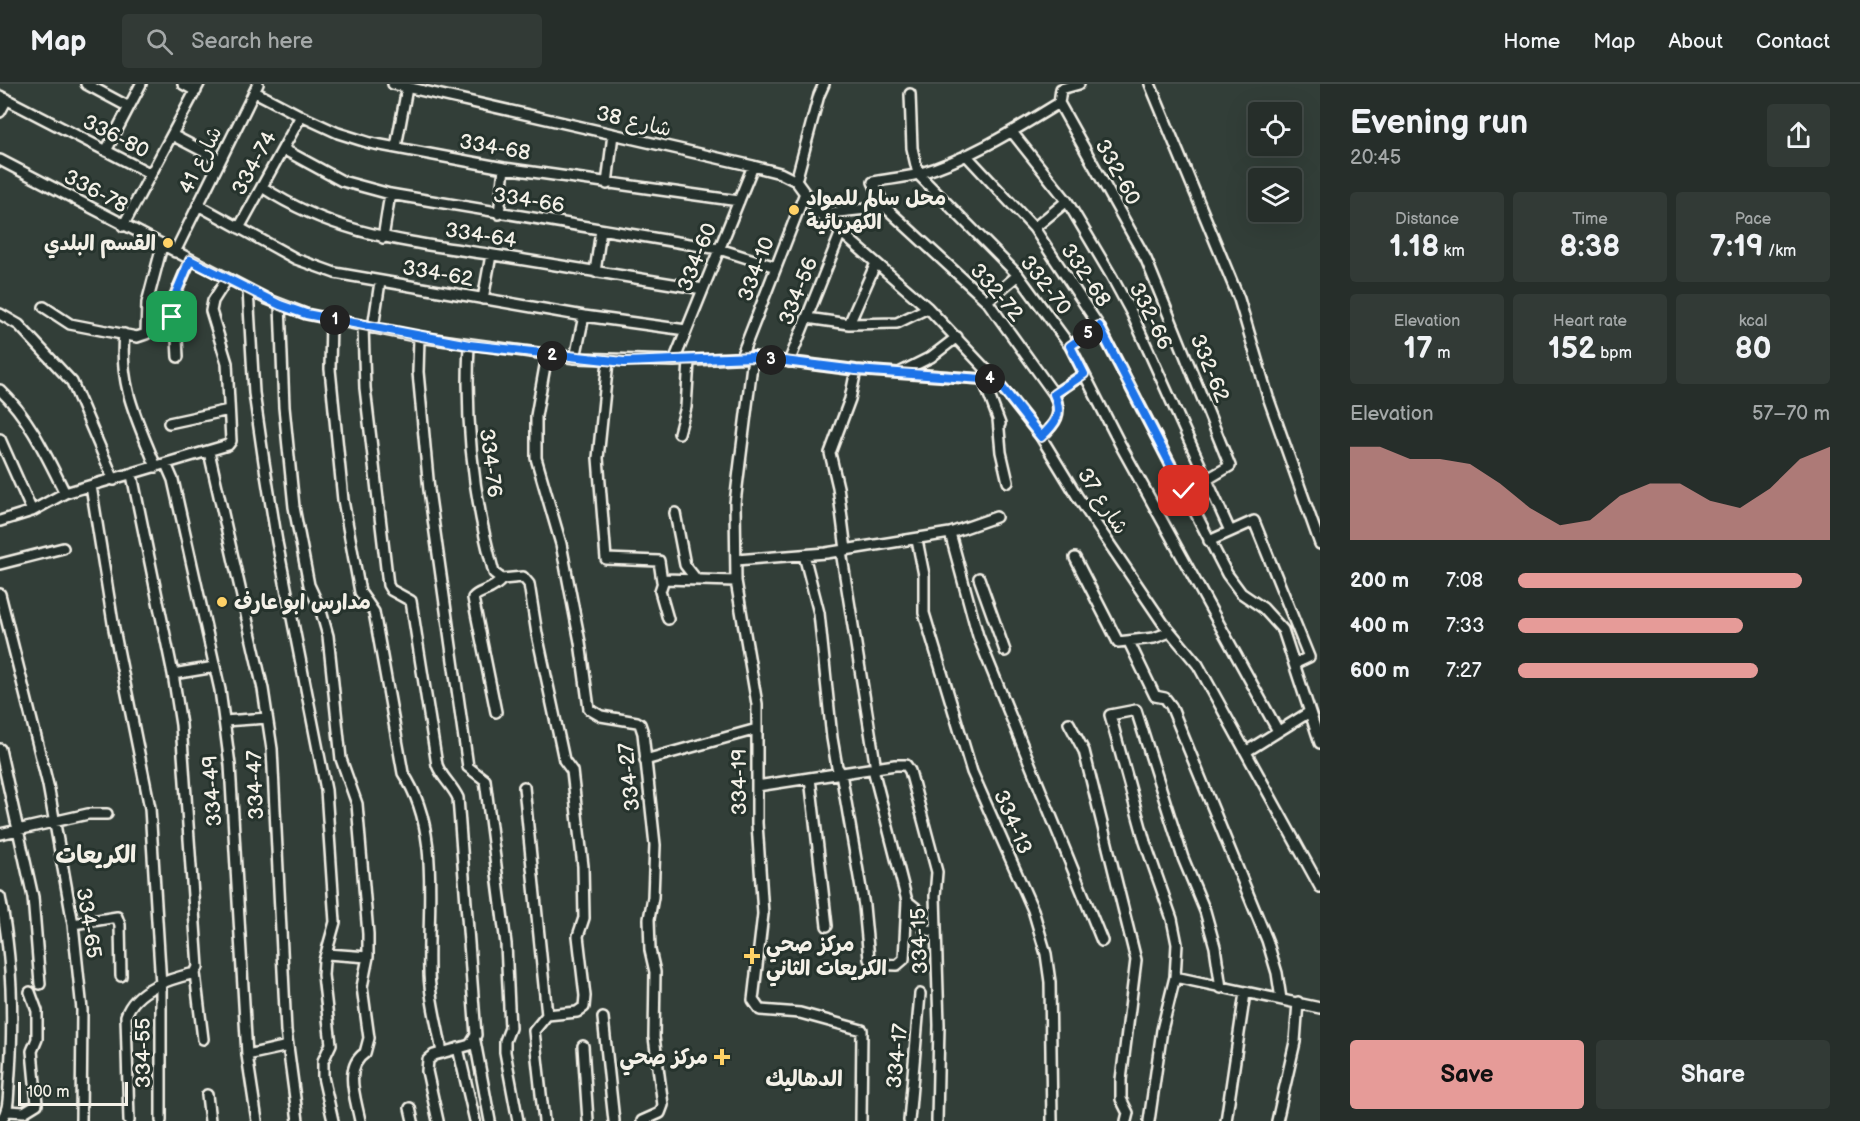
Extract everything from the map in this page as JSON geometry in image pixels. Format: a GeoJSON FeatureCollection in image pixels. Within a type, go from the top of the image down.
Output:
{"type":"FeatureCollection","features":[{"type":"Feature","properties":{"kind":"street"},"geometry":{"type":"LineString","coordinates":[[86,84],[129,107]]}},
{"type":"Feature","properties":{"kind":"street"},"geometry":{"type":"LineString","coordinates":[[106,151],[141,84]]}},
{"type":"Feature","properties":{"kind":"street"},"geometry":{"type":"LineString","coordinates":[[123,226],[198,87],[183,84]]}},
{"type":"Feature","properties":{"kind":"street","name":"شارع 38"},"geometry":{"type":"LineString","coordinates":[[393,84],[753,166],[780,173],[796,181]]}},
{"type":"Feature","properties":{"kind":"street"},"geometry":{"type":"LineString","coordinates":[[796,181],[824,84]]}},
{"type":"Feature","properties":{"kind":"street"},"geometry":{"type":"LineString","coordinates":[[910,94],[912,148],[918,174],[966,155],[1012,132],[1059,103],[1059,87],[1079,84]]}},
{"type":"Feature","properties":{"kind":"street"},"geometry":{"type":"LineString","coordinates":[[1150,84],[1239,299],[1268,397],[1320,544]]}},
{"type":"Feature","properties":{"kind":"street","name":"334-68"},"geometry":{"type":"LineString","coordinates":[[257,88],[301,116],[338,133],[396,147],[504,168],[739,201]]}},
{"type":"Feature","properties":{"kind":"street","name":"شارع 41"},"geometry":{"type":"LineString","coordinates":[[175,252],[257,88]]}},
{"type":"Feature","properties":{"kind":"street"},"geometry":{"type":"LineString","coordinates":[[396,147],[407,88]]}},
{"type":"Feature","properties":{"kind":"street"},"geometry":{"type":"LineString","coordinates":[[0,112],[3,98]]}},
{"type":"Feature","properties":{"kind":"street","name":"336-80"},"geometry":{"type":"LineString","coordinates":[[3,98],[151,174]]}},
{"type":"Feature","properties":{"kind":"street","name":"332-60"},"geometry":{"type":"LineString","coordinates":[[1059,103],[1146,258]]}},
{"type":"Feature","properties":{"kind":"street","name":"334-74"},"geometry":{"type":"LineString","coordinates":[[239,228],[301,116]]}},
{"type":"Feature","properties":{"kind":"street","name":"332-66"},"geometry":{"type":"LineString","coordinates":[[1012,132],[1067,201],[1132,314],[1230,531]]}},
{"type":"Feature","properties":{"kind":"street"},"geometry":{"type":"LineString","coordinates":[[607,184],[613,134]]}},
{"type":"Feature","properties":{"kind":"street"},"geometry":{"type":"LineString","coordinates":[[172,135],[220,160]]}},
{"type":"Feature","properties":{"kind":"street","name":"334-66"},"geometry":{"type":"LineString","coordinates":[[283,149],[342,181],[390,194],[719,249],[776,267]]}},
{"type":"Feature","properties":{"kind":"street","name":"332-68"},"geometry":{"type":"LineString","coordinates":[[966,155],[1034,228],[1099,326],[1227,574],[1241,593],[1263,608],[1283,630],[1304,690],[1308,713],[1320,742]]}},
{"type":"Feature","properties":{"kind":"street","name":"336-78"},"geometry":{"type":"LineString","coordinates":[[0,160],[248,290],[280,305],[331,320],[469,345],[575,358],[674,361],[753,357],[856,370],[996,380]]}},
{"type":"Feature","properties":{"kind":"street","name":"334-60"},"geometry":{"type":"LineString","coordinates":[[674,361],[753,166]]}},
{"type":"Feature","properties":{"kind":"street"},"geometry":{"type":"LineString","coordinates":[[499,214],[504,168]]}},
{"type":"Feature","properties":{"kind":"street","name":"332-72"},"geometry":{"type":"LineString","coordinates":[[918,174],[873,182],[885,207],[987,301],[1054,394]]}},
{"type":"Feature","properties":{"kind":"street","name":"332-70"},"geometry":{"type":"LineString","coordinates":[[918,174],[1018,275],[1070,346],[1121,446],[1278,731]]}},
{"type":"Feature","properties":{"kind":"street","name":"شارع 37"},"geometry":{"type":"LineString","coordinates":[[796,181],[820,214],[928,308],[957,337],[996,380],[1041,437],[1089,514],[1170,632],[1197,665],[1247,751],[1320,887]]}},
{"type":"Feature","properties":{"kind":"street","name":"334-64"},"geometry":{"type":"LineString","coordinates":[[262,187],[317,218],[383,238],[703,289]]}},
{"type":"Feature","properties":{"kind":"street","name":"334-10"},"geometry":{"type":"LineString","coordinates":[[741,357],[805,193]]}},
{"type":"Feature","properties":{"kind":"street"},"geometry":{"type":"LineString","coordinates":[[383,238],[390,194]]}},
{"type":"Feature","properties":{"kind":"street"},"geometry":{"type":"LineString","coordinates":[[1034,228],[1067,201]]}},
{"type":"Feature","properties":{"kind":"street","name":"334-62"},"geometry":{"type":"LineString","coordinates":[[198,205],[296,260],[335,273],[584,316],[686,330]]}},
{"type":"Feature","properties":{"kind":"street"},"geometry":{"type":"LineString","coordinates":[[820,214],[885,207]]}},
{"type":"Feature","properties":{"kind":"street"},"geometry":{"type":"LineString","coordinates":[[595,272],[601,230]]}},
{"type":"Feature","properties":{"kind":"street","name":"334-56"},"geometry":{"type":"LineString","coordinates":[[789,362],[841,232]]}},
{"type":"Feature","properties":{"kind":"street"},"geometry":{"type":"LineString","coordinates":[[44,307],[70,324],[137,337],[146,334],[147,303],[162,246]]}},
{"type":"Feature","properties":{"kind":"street"},"geometry":{"type":"LineString","coordinates":[[483,299],[491,255]]}},
{"type":"Feature","properties":{"kind":"street","name":"332-62"},"geometry":{"type":"LineString","coordinates":[[1146,258],[1230,466],[1206,480]]}},
{"type":"Feature","properties":{"kind":"street"},"geometry":{"type":"LineString","coordinates":[[178,357],[177,321],[169,310],[190,260]]}},
{"type":"Feature","properties":{"kind":"street"},"geometry":{"type":"LineString","coordinates":[[849,324],[876,263]]}},
{"type":"Feature","properties":{"kind":"street"},"geometry":{"type":"LineString","coordinates":[[987,301],[1018,275]]}},
{"type":"Feature","properties":{"kind":"street"},"geometry":{"type":"LineString","coordinates":[[0,521],[32,511],[65,493],[228,445],[231,441],[227,363],[212,311],[213,301],[227,279]]}},
{"type":"Feature","properties":{"kind":"street"},"geometry":{"type":"LineString","coordinates":[[380,282],[368,327],[365,388],[388,585],[391,590],[411,601],[437,765],[441,777],[450,783],[458,798],[475,1041],[490,1121]]}},
{"type":"Feature","properties":{"kind":"street"},"geometry":{"type":"LineString","coordinates":[[248,290],[254,393],[264,462],[277,542],[326,790],[335,922],[323,975],[332,1044],[323,1061],[323,1077],[333,1121]]}},
{"type":"Feature","properties":{"kind":"street"},"geometry":{"type":"LineString","coordinates":[[280,305],[284,407],[294,507],[309,585],[321,611],[328,636],[341,759],[357,804],[368,957],[362,987],[369,1038],[365,1053],[356,1058],[352,1067],[360,1121]]}},
{"type":"Feature","properties":{"kind":"street"},"geometry":{"type":"LineString","coordinates":[[807,318],[849,324],[897,323],[928,308]]}},
{"type":"Feature","properties":{"kind":"street"},"geometry":{"type":"LineString","coordinates":[[0,314],[19,325],[72,382],[114,480]]}},
{"type":"Feature","properties":{"kind":"street"},"geometry":{"type":"LineString","coordinates":[[575,358],[584,316]]}},
{"type":"Feature","properties":{"kind":"street"},"geometry":{"type":"LineString","coordinates":[[331,320],[330,369],[345,512],[360,592],[374,612],[403,773],[417,793],[423,814],[431,888],[429,973],[442,1053]]}},
{"type":"Feature","properties":{"kind":"street"},"geometry":{"type":"LineString","coordinates":[[1070,346],[1099,326]]}},
{"type":"Feature","properties":{"kind":"street"},"geometry":{"type":"LineString","coordinates":[[124,334],[121,362],[128,396],[156,467]]}},
{"type":"Feature","properties":{"kind":"street"},"geometry":{"type":"LineString","coordinates":[[419,337],[418,372],[429,490],[468,767],[485,780],[506,944],[510,1028],[505,1041],[505,1052],[518,1121]]}},
{"type":"Feature","properties":{"kind":"street"},"geometry":{"type":"LineString","coordinates":[[899,373],[931,357],[957,337]]}},
{"type":"Feature","properties":{"kind":"street","name":"334-76"},"geometry":{"type":"LineString","coordinates":[[469,345],[467,396],[475,491],[494,573],[502,579]]}},
{"type":"Feature","properties":{"kind":"street","name":"334-27"},"geometry":{"type":"LineString","coordinates":[[547,355],[536,416],[536,458],[561,544],[589,709],[593,714],[640,724],[645,760],[654,845],[653,897],[649,919],[650,950],[655,972],[654,1037],[663,1105],[660,1113],[642,1121]]}},
{"type":"Feature","properties":{"kind":"street","name":"334-19"},"geometry":{"type":"LineString","coordinates":[[753,357],[735,503],[736,581],[757,704],[757,786],[763,914],[753,1000],[760,1010],[800,1013],[862,1030],[861,1121]]}},
{"type":"Feature","properties":{"kind":"street"},"geometry":{"type":"LineString","coordinates":[[608,360],[597,458],[606,559],[659,561],[662,581],[660,591],[668,619]]}},
{"type":"Feature","properties":{"kind":"street"},"geometry":{"type":"LineString","coordinates":[[679,433],[686,407],[689,360]]}},
{"type":"Feature","properties":{"kind":"street"},"geometry":{"type":"LineString","coordinates":[[804,555],[819,614],[832,738],[837,767],[841,773],[872,963],[897,965],[903,963],[907,901],[874,769],[844,550],[838,487],[830,453],[850,399],[856,370]]}},
{"type":"Feature","properties":{"kind":"street"},"geometry":{"type":"LineString","coordinates":[[1041,437],[1059,417],[1059,406],[1054,394],[1084,374]]}},
{"type":"Feature","properties":{"kind":"street"},"geometry":{"type":"LineString","coordinates":[[983,379],[1006,437]]}},
{"type":"Feature","properties":{"kind":"street"},"geometry":{"type":"LineString","coordinates":[[0,390],[11,400],[42,448],[65,493]]}},
{"type":"Feature","properties":{"kind":"street"},"geometry":{"type":"LineString","coordinates":[[169,423],[229,410]]}},
{"type":"Feature","properties":{"kind":"street"},"geometry":{"type":"LineString","coordinates":[[998,419],[1001,452],[1008,482]]}},
{"type":"Feature","properties":{"kind":"street"},"geometry":{"type":"LineString","coordinates":[[0,439],[32,511]]}},
{"type":"Feature","properties":{"kind":"street","name":"334-47"},"geometry":{"type":"LineString","coordinates":[[209,452],[272,749],[288,1046],[298,1121]]}},
{"type":"Feature","properties":{"kind":"street","name":"334-49"},"geometry":{"type":"LineString","coordinates":[[166,464],[173,480],[215,667],[224,721],[230,765],[247,1055],[257,1121]]}},
{"type":"Feature","properties":{"kind":"street"},"geometry":{"type":"LineString","coordinates":[[132,475],[173,675],[188,820],[198,967],[195,973],[203,1039]]}},
{"type":"Feature","properties":{"kind":"street","name":"334-55"},"geometry":{"type":"LineString","coordinates":[[91,486],[114,629],[150,808],[161,985],[161,1121]]}},
{"type":"Feature","properties":{"kind":"street"},"geometry":{"type":"LineString","coordinates":[[675,513],[685,565],[696,579]]}},
{"type":"Feature","properties":{"kind":"street"},"geometry":{"type":"LineString","coordinates":[[736,560],[804,555],[917,540],[950,533],[996,517]]}},
{"type":"Feature","properties":{"kind":"street"},"geometry":{"type":"LineString","coordinates":[[1209,541],[1254,520],[1309,657],[1294,664]]}},
{"type":"Feature","properties":{"kind":"street"},"geometry":{"type":"LineString","coordinates":[[950,533],[978,636],[1102,941]]}},
{"type":"Feature","properties":{"kind":"street","name":"334-13"},"geometry":{"type":"LineString","coordinates":[[917,540],[924,575],[924,613],[972,772],[1033,910],[1046,954],[1050,982],[1052,1121]]}},
{"type":"Feature","properties":{"kind":"street"},"geometry":{"type":"LineString","coordinates":[[0,564],[63,548]]}},
{"type":"Feature","properties":{"kind":"street"},"geometry":{"type":"LineString","coordinates":[[1076,558],[1117,641],[1129,642],[1170,632]]}},
{"type":"Feature","properties":{"kind":"street"},"geometry":{"type":"LineString","coordinates":[[496,712],[473,598],[477,594],[494,589],[502,579],[523,577],[529,584],[537,634],[564,760],[572,771],[583,866],[584,918],[578,936],[585,996],[584,1007],[577,1012],[547,1015]]}},
{"type":"Feature","properties":{"kind":"street"},"geometry":{"type":"LineString","coordinates":[[662,581],[669,578],[736,581]]}},
{"type":"Feature","properties":{"kind":"street"},"geometry":{"type":"LineString","coordinates":[[979,578],[1005,651]]}},
{"type":"Feature","properties":{"kind":"street","name":"334-65"},"geometry":{"type":"LineString","coordinates":[[0,594],[48,785],[73,924],[82,1010],[81,1121]]}},
{"type":"Feature","properties":{"kind":"street"},"geometry":{"type":"LineString","coordinates":[[978,636],[998,629]]}},
{"type":"Feature","properties":{"kind":"street"},"geometry":{"type":"LineString","coordinates":[[1129,642],[1155,696],[1165,698],[1171,706],[1269,947],[1281,999]]}},
{"type":"Feature","properties":{"kind":"street"},"geometry":{"type":"LineString","coordinates":[[173,675],[215,667]]}},
{"type":"Feature","properties":{"kind":"street"},"geometry":{"type":"LineString","coordinates":[[1149,1121],[1162,1030],[1175,978],[1177,944],[1172,919],[1145,842],[1109,717],[1132,709],[1150,749],[1184,858],[1205,911],[1215,947],[1221,988]]}},
{"type":"Feature","properties":{"kind":"street"},"geometry":{"type":"LineString","coordinates":[[1247,751],[1308,713]]}},
{"type":"Feature","properties":{"kind":"street"},"geometry":{"type":"LineString","coordinates":[[224,721],[267,718]]}},
{"type":"Feature","properties":{"kind":"street"},"geometry":{"type":"LineString","coordinates":[[1069,723],[1084,751],[1136,960],[1121,1080],[1121,1099],[1128,1113],[1126,1121]]}},
{"type":"Feature","properties":{"kind":"street"},"geometry":{"type":"LineString","coordinates":[[645,760],[757,729]]}},
{"type":"Feature","properties":{"kind":"street"},"geometry":{"type":"LineString","coordinates":[[0,749],[38,927],[40,984]]}},
{"type":"Feature","properties":{"kind":"street","name":"334-15"},"geometry":{"type":"LineString","coordinates":[[874,769],[906,765],[910,771],[937,872],[939,1025],[937,1121]]}},
{"type":"Feature","properties":{"kind":"street"},"geometry":{"type":"LineString","coordinates":[[757,786],[874,769]]}},
{"type":"Feature","properties":{"kind":"street"},"geometry":{"type":"LineString","coordinates":[[810,778],[827,926]]}},
{"type":"Feature","properties":{"kind":"street"},"geometry":{"type":"LineString","coordinates":[[524,787],[547,1015],[534,1031],[544,1121]]}},
{"type":"Feature","properties":{"kind":"street"},"geometry":{"type":"LineString","coordinates":[[0,834],[88,814],[107,814]]}},
{"type":"Feature","properties":{"kind":"street"},"geometry":{"type":"LineString","coordinates":[[0,897],[9,940],[13,1062],[8,1111],[2,1121]]}},
{"type":"Feature","properties":{"kind":"street"},"geometry":{"type":"LineString","coordinates":[[907,901],[922,913],[924,929],[936,933]]}},
{"type":"Feature","properties":{"kind":"street"},"geometry":{"type":"LineString","coordinates":[[73,924],[117,917],[120,925],[121,976]]}},
{"type":"Feature","properties":{"kind":"street"},"geometry":{"type":"LineString","coordinates":[[327,954],[368,957]]}},
{"type":"Feature","properties":{"kind":"street"},"geometry":{"type":"LineString","coordinates":[[129,1121],[126,1016],[135,999],[169,979],[195,973]]}},
{"type":"Feature","properties":{"kind":"street"},"geometry":{"type":"LineString","coordinates":[[1175,978],[1320,1008]]}},
{"type":"Feature","properties":{"kind":"street"},"geometry":{"type":"LineString","coordinates":[[8,1111],[24,1112],[37,1104],[32,1051],[37,1040],[37,1011],[30,992]]}},
{"type":"Feature","properties":{"kind":"street"},"geometry":{"type":"LineString","coordinates":[[1226,1121],[1245,993]]}},
{"type":"Feature","properties":{"kind":"street","name":"334-17"},"geometry":{"type":"LineString","coordinates":[[909,1121],[920,994]]}},
{"type":"Feature","properties":{"kind":"street"},"geometry":{"type":"LineString","coordinates":[[1277,1121],[1295,1042],[1298,1002]]}},
{"type":"Feature","properties":{"kind":"street"},"geometry":{"type":"LineString","coordinates":[[603,1018],[614,1121]]}},
{"type":"Feature","properties":{"kind":"street"},"geometry":{"type":"LineString","coordinates":[[438,1121],[427,1071],[428,1060],[434,1055],[475,1041]]}},
{"type":"Feature","properties":{"kind":"street"},"geometry":{"type":"LineString","coordinates":[[247,1055],[288,1046]]}},
{"type":"Feature","properties":{"kind":"street"},"geometry":{"type":"LineString","coordinates":[[583,1046],[588,1121]]}},
{"type":"Feature","properties":{"kind":"street"},"geometry":{"type":"LineString","coordinates":[[458,1048],[475,1121]]}},
{"type":"Feature","properties":{"kind":"street"},"geometry":{"type":"LineString","coordinates":[[207,1095],[210,1121]]}},
{"type":"Feature","properties":{"kind":"street"},"geometry":{"type":"LineString","coordinates":[[410,1107],[413,1121]]}},
{"type":"Feature","properties":{"kind":"place","name":"محل سالم للمواد الكهربائية"},"geometry":{"type":"Point","coordinates":[794,210]}},
{"type":"Feature","properties":{"kind":"place","name":"القسم البلدي"},"geometry":{"type":"Point","coordinates":[168,243]}},
{"type":"Feature","properties":{"kind":"place","name":"مدارس ابو عارف"},"geometry":{"type":"Point","coordinates":[222,602]}},
{"type":"Feature","properties":{"kind":"place","name":"مركز صحي الكريعات الثاني"},"geometry":{"type":"Point","coordinates":[752,956]}},
{"type":"Feature","properties":{"kind":"place","name":"مركز صحي"},"geometry":{"type":"Point","coordinates":[722,1057]}},
{"type":"Feature","properties":{"kind":"district","name":"الكريعات"},"geometry":{"type":"Point","coordinates":[96,855]}},
{"type":"Feature","properties":{"kind":"district","name":"الدهاليك"},"geometry":{"type":"Point","coordinates":[804,1078]}},
{"type":"Feature","properties":{"kind":"route"},"geometry":{"type":"LineString","coordinates":[[172,317],[169,310],[190,260],[280,305],[306,314],[469,345],[624,362],[753,357],[856,370],[996,380],[1041,437],[1059,417],[1059,406],[1054,394],[1084,374],[1070,346],[1099,326],[1184,491]]}}]}
